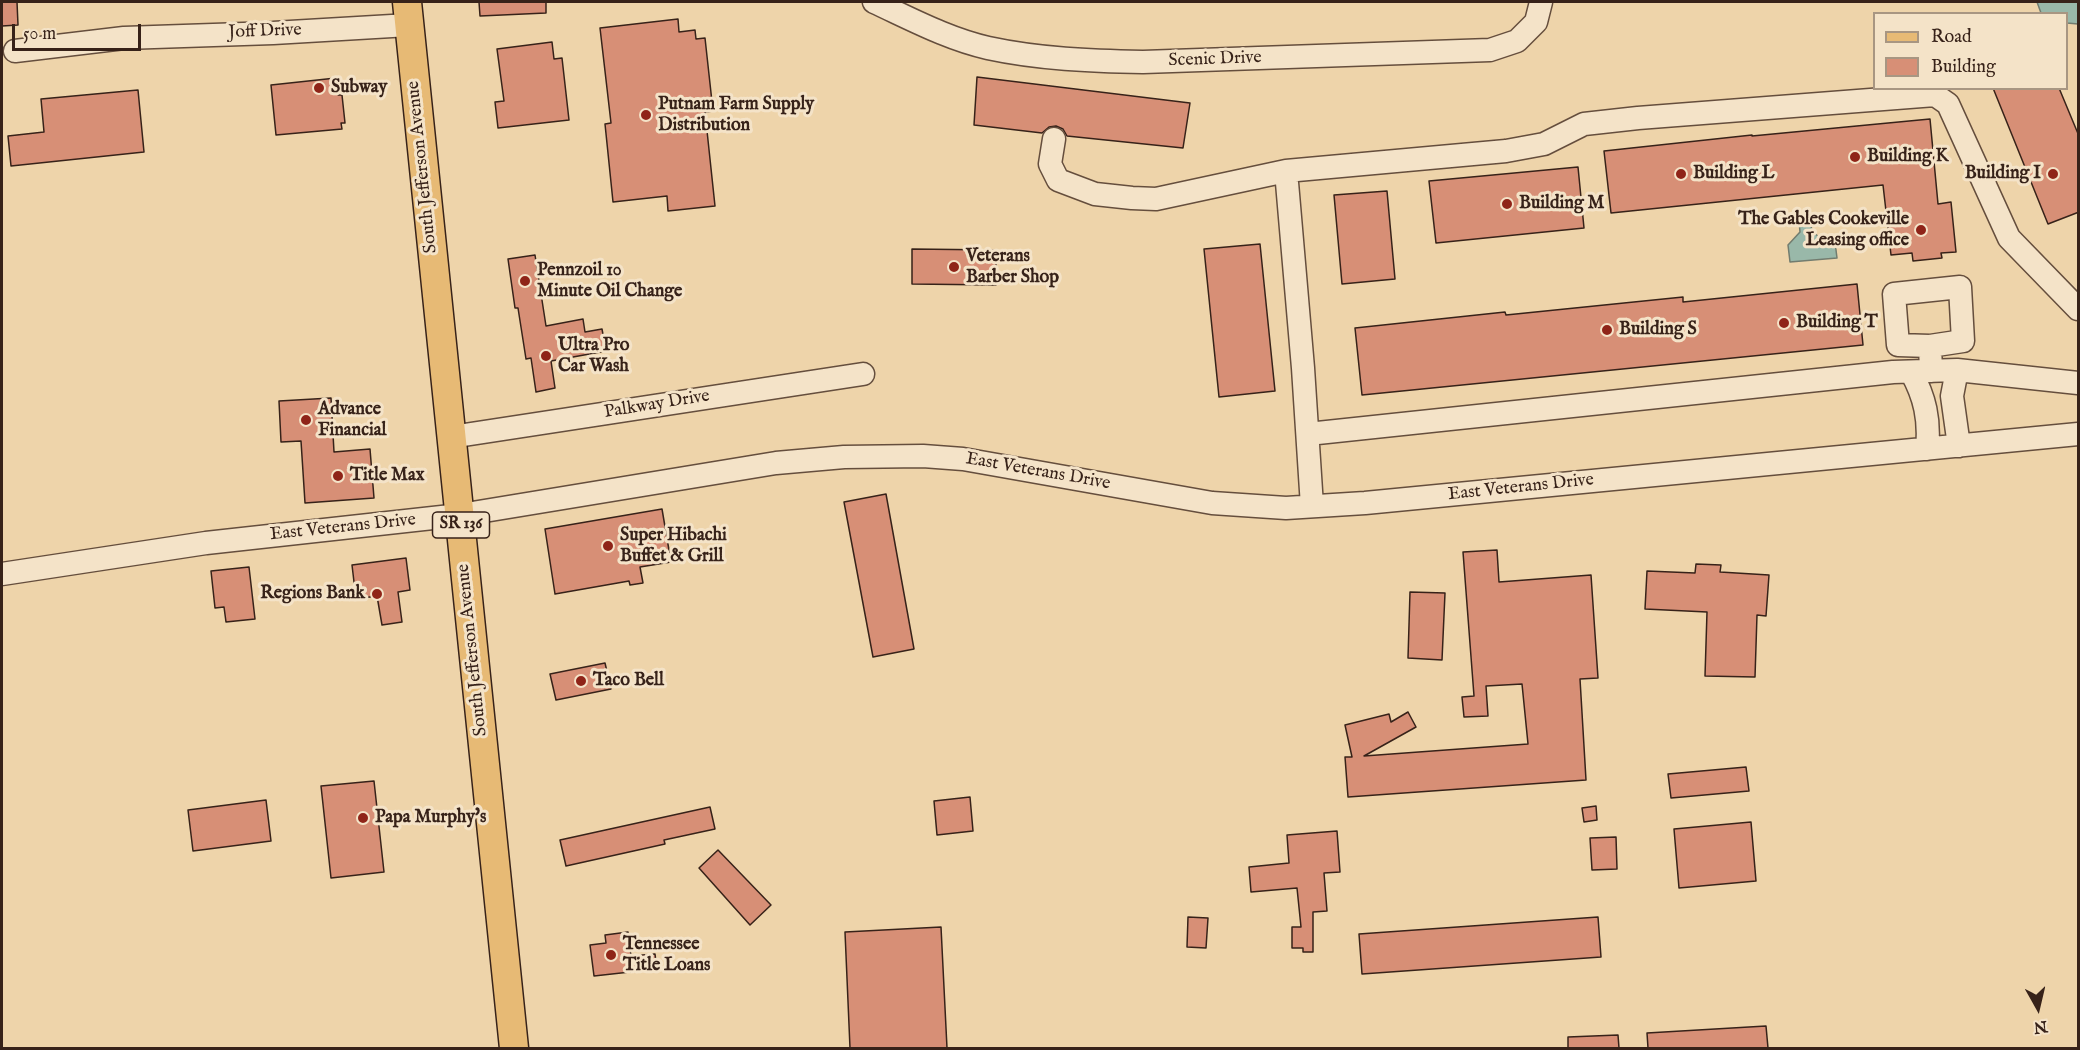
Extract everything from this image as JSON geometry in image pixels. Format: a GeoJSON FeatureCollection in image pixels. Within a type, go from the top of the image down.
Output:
{"type":"FeatureCollection","features":[{"type":"Feature","properties":{"kind":"main road","name":"South Jefferson Avenue"},"geometry":{"type":"LineString","coordinates":[[408,13],[513,1048]]}},
{"type":"Feature","properties":{"kind":"street","name":"Scenic Drive"},"geometry":{"type":"LineString","coordinates":[[874,2],[942,33],[987,47],[1077,60],[1143,62],[1490,50],[1517,41],[1536,22],[1541,2]]}},
{"type":"Feature","properties":{"kind":"street","name":"Joff Drive"},"geometry":{"type":"LineString","coordinates":[[15,51],[124,38],[273,33],[408,13]]}},
{"type":"Feature","properties":{"kind":"street"},"geometry":{"type":"LineString","coordinates":[[1054,139],[1050,164],[1058,180],[1095,194],[1156,199],[1286,171],[1506,151],[1544,144],[1584,124],[1935,95],[1948,104],[2009,238],[2079,309]]}},
{"type":"Feature","properties":{"kind":"street"},"geometry":{"type":"LineString","coordinates":[[1286,171],[1312,506]]}},
{"type":"Feature","properties":{"kind":"street"},"geometry":{"type":"LineString","coordinates":[[1927,449],[1929,433],[1921,371],[1930,346]]}},
{"type":"Feature","properties":{"kind":"street"},"geometry":{"type":"LineString","coordinates":[[1308,434],[1722,389],[1921,371],[1957,370],[2079,383]]}},
{"type":"Feature","properties":{"kind":"street"},"geometry":{"type":"LineString","coordinates":[[1957,370],[1952,396],[1959,446]]}},
{"type":"Feature","properties":{"kind":"street","name":"Palkway Drive"},"geometry":{"type":"LineString","coordinates":[[451,437],[863,374]]}},
{"type":"Feature","properties":{"kind":"street","name":"East Veterans Drive"},"geometry":{"type":"LineString","coordinates":[[2,574],[206,543],[460,515],[776,464],[866,456],[963,459],[1212,503],[1286,508],[1365,503],[2079,434]]}},
{"type":"Feature","properties":{"kind":"shaded area"},"geometry":{"type":"Polygon","coordinates":[[[2037,2],[2078,2],[2078,24],[2068,23],[2068,12],[2041,12],[2037,2]]]}},
{"type":"Feature","properties":{"kind":"shaded area"},"geometry":{"type":"Polygon","coordinates":[[[1810,219],[1812,231],[1827,244],[1835,242],[1837,258],[1790,262],[1788,245],[1800,232],[1799,221],[1810,219]]]}},
{"type":"Feature","properties":{"kind":"building"},"geometry":{"type":"Polygon","coordinates":[[[2,2],[17,2],[18,25],[2,26],[2,2]]]}},
{"type":"Feature","properties":{"kind":"building"},"geometry":{"type":"Polygon","coordinates":[[[479,2],[546,2],[546,13],[480,16],[479,2]]]}},
{"type":"Feature","properties":{"kind":"building","name":"Putnam Farm Supply Distribution"},"geometry":{"type":"Polygon","coordinates":[[[678,19],[679,32],[695,30],[696,39],[705,38],[713,111],[705,112],[715,206],[668,211],[667,196],[613,202],[605,124],[611,123],[600,28],[678,19]]]}},
{"type":"Feature","properties":{"kind":"building"},"geometry":{"type":"Polygon","coordinates":[[[552,42],[554,59],[562,58],[569,120],[498,128],[495,102],[504,101],[497,49],[552,42]]]}},
{"type":"Feature","properties":{"kind":"building"},"geometry":{"type":"Polygon","coordinates":[[[977,77],[1190,103],[1183,148],[1067,136],[1063,129],[1056,126],[1049,127],[1042,133],[974,125],[977,77]]]}},
{"type":"Feature","properties":{"kind":"building"},"geometry":{"type":"Polygon","coordinates":[[[336,78],[338,95],[342,95],[345,123],[341,123],[342,129],[276,135],[271,85],[336,78]]]}},
{"type":"Feature","properties":{"kind":"building"},"geometry":{"type":"Polygon","coordinates":[[[138,90],[144,152],[11,166],[8,136],[44,132],[41,99],[138,90]]]}},
{"type":"Feature","properties":{"kind":"building","name":"Building I"},"geometry":{"type":"Polygon","coordinates":[[[1994,90],[2060,90],[2079,136],[2079,212],[2048,224],[1994,90]]]}},
{"type":"Feature","properties":{"kind":"building"},"geometry":{"type":"Polygon","coordinates":[[[1930,119],[1938,204],[1951,202],[1956,252],[1941,253],[1942,258],[1913,261],[1912,253],[1891,255],[1883,185],[1611,213],[1604,151],[1930,119]]]}},
{"type":"Feature","properties":{"kind":"building","name":"Building M"},"geometry":{"type":"Polygon","coordinates":[[[1578,167],[1584,228],[1436,243],[1429,181],[1578,167]]]}},
{"type":"Feature","properties":{"kind":"building"},"geometry":{"type":"Polygon","coordinates":[[[1387,191],[1395,279],[1342,284],[1334,195],[1387,191]]]}},
{"type":"Feature","properties":{"kind":"building"},"geometry":{"type":"Polygon","coordinates":[[[1260,244],[1275,391],[1219,397],[1204,249],[1260,244]]]}},
{"type":"Feature","properties":{"kind":"building","name":"Veterans Barber Shop"},"geometry":{"type":"Polygon","coordinates":[[[912,249],[996,250],[996,285],[912,284],[912,249]]]}},
{"type":"Feature","properties":{"kind":"building"},"geometry":{"type":"Polygon","coordinates":[[[535,255],[546,326],[583,319],[585,332],[602,329],[606,351],[551,361],[555,388],[536,392],[531,358],[526,359],[518,308],[515,308],[508,259],[535,255]]]}},
{"type":"Feature","properties":{"kind":"building"},"geometry":{"type":"Polygon","coordinates":[[[1857,284],[1863,345],[1362,395],[1355,328],[1505,312],[1506,315],[1683,297],[1683,302],[1857,284]]]}},
{"type":"Feature","properties":{"kind":"building"},"geometry":{"type":"Polygon","coordinates":[[[331,398],[334,452],[370,449],[374,498],[305,503],[301,441],[281,442],[279,401],[331,398]]]}},
{"type":"Feature","properties":{"kind":"building"},"geometry":{"type":"Polygon","coordinates":[[[886,494],[914,649],[873,657],[844,502],[886,494]]]}},
{"type":"Feature","properties":{"kind":"building","name":"Super Hibachi Buffet & Grill"},"geometry":{"type":"Polygon","coordinates":[[[662,509],[671,562],[640,567],[643,583],[630,585],[629,581],[555,594],[545,529],[662,509]]]}},
{"type":"Feature","properties":{"kind":"building"},"geometry":{"type":"Polygon","coordinates":[[[1497,550],[1499,582],[1591,575],[1598,678],[1580,679],[1586,780],[1348,797],[1345,757],[1352,757],[1345,725],[1389,714],[1391,722],[1408,712],[1416,727],[1364,756],[1528,744],[1522,684],[1486,686],[1488,716],[1464,717],[1462,697],[1474,696],[1463,552],[1497,550]]]}},
{"type":"Feature","properties":{"kind":"building","name":"Regions Bank"},"geometry":{"type":"Polygon","coordinates":[[[406,558],[410,590],[398,592],[402,622],[382,625],[377,596],[356,599],[352,565],[406,558]]]}},
{"type":"Feature","properties":{"kind":"building"},"geometry":{"type":"Polygon","coordinates":[[[1696,564],[1721,565],[1720,572],[1769,575],[1766,616],[1757,615],[1755,677],[1705,676],[1707,612],[1645,609],[1647,571],[1695,573],[1696,564]]]}},
{"type":"Feature","properties":{"kind":"building"},"geometry":{"type":"Polygon","coordinates":[[[249,567],[255,619],[226,622],[224,607],[215,608],[211,571],[249,567]]]}},
{"type":"Feature","properties":{"kind":"building"},"geometry":{"type":"Polygon","coordinates":[[[1410,592],[1445,593],[1442,660],[1408,658],[1410,592]]]}},
{"type":"Feature","properties":{"kind":"building","name":"Taco Bell"},"geometry":{"type":"Polygon","coordinates":[[[605,663],[611,689],[556,700],[550,674],[605,663]]]}},
{"type":"Feature","properties":{"kind":"building"},"geometry":{"type":"Polygon","coordinates":[[[1746,767],[1749,791],[1671,798],[1668,774],[1746,767]]]}},
{"type":"Feature","properties":{"kind":"building"},"geometry":{"type":"Polygon","coordinates":[[[374,781],[384,872],[331,878],[321,786],[374,781]]]}},
{"type":"Feature","properties":{"kind":"building"},"geometry":{"type":"Polygon","coordinates":[[[970,797],[973,831],[937,835],[934,801],[970,797]]]}},
{"type":"Feature","properties":{"kind":"building"},"geometry":{"type":"Polygon","coordinates":[[[266,800],[271,841],[193,851],[188,810],[266,800]]]}},
{"type":"Feature","properties":{"kind":"building"},"geometry":{"type":"Polygon","coordinates":[[[1596,806],[1597,820],[1584,822],[1582,808],[1596,806]]]}},
{"type":"Feature","properties":{"kind":"building"},"geometry":{"type":"Polygon","coordinates":[[[710,807],[715,829],[664,840],[665,844],[566,866],[560,840],[710,807]]]}},
{"type":"Feature","properties":{"kind":"building"},"geometry":{"type":"Polygon","coordinates":[[[1751,822],[1756,881],[1679,888],[1674,829],[1751,822]]]}},
{"type":"Feature","properties":{"kind":"building"},"geometry":{"type":"Polygon","coordinates":[[[1337,831],[1340,872],[1324,873],[1327,911],[1313,912],[1313,952],[1303,952],[1303,948],[1292,948],[1292,927],[1301,927],[1297,888],[1251,892],[1249,867],[1289,863],[1287,835],[1337,831]]]}},
{"type":"Feature","properties":{"kind":"building"},"geometry":{"type":"Polygon","coordinates":[[[1616,837],[1617,869],[1592,870],[1590,838],[1616,837]]]}},
{"type":"Feature","properties":{"kind":"building"},"geometry":{"type":"Polygon","coordinates":[[[718,850],[771,905],[750,925],[699,868],[718,850]]]}},
{"type":"Feature","properties":{"kind":"building"},"geometry":{"type":"Polygon","coordinates":[[[1188,917],[1208,918],[1206,948],[1187,947],[1188,917]]]}},
{"type":"Feature","properties":{"kind":"building"},"geometry":{"type":"Polygon","coordinates":[[[1598,917],[1601,957],[1362,974],[1359,934],[1598,917]]]}},
{"type":"Feature","properties":{"kind":"building"},"geometry":{"type":"Polygon","coordinates":[[[941,927],[947,1048],[850,1048],[845,932],[941,927]]]}},
{"type":"Feature","properties":{"kind":"building","name":"Tennessee Title Loans"},"geometry":{"type":"Polygon","coordinates":[[[628,932],[631,956],[655,954],[657,969],[594,976],[590,945],[606,943],[605,935],[628,932]]]}},
{"type":"Feature","properties":{"kind":"building"},"geometry":{"type":"Polygon","coordinates":[[[1766,1026],[1768,1048],[1648,1048],[1647,1033],[1766,1026]]]}},
{"type":"Feature","properties":{"kind":"building"},"geometry":{"type":"Polygon","coordinates":[[[1618,1035],[1619,1048],[1568,1048],[1568,1037],[1618,1035]]]}},
{"type":"Feature","properties":{"kind":"place","name":"Subway"},"geometry":{"type":"Point","coordinates":[319,88]}},
{"type":"Feature","properties":{"kind":"place","name":"Putnam Farm Supply Distribution"},"geometry":{"type":"Point","coordinates":[646,115]}},
{"type":"Feature","properties":{"kind":"place","name":"Building K"},"geometry":{"type":"Point","coordinates":[1855,157]}},
{"type":"Feature","properties":{"kind":"place","name":"Building L"},"geometry":{"type":"Point","coordinates":[1681,174]}},
{"type":"Feature","properties":{"kind":"place","name":"Building I"},"geometry":{"type":"Point","coordinates":[2053,174]}},
{"type":"Feature","properties":{"kind":"place","name":"Building M"},"geometry":{"type":"Point","coordinates":[1507,204]}},
{"type":"Feature","properties":{"kind":"place","name":"The Gables Cookeville Leasing office"},"geometry":{"type":"Point","coordinates":[1921,230]}},
{"type":"Feature","properties":{"kind":"place","name":"Veterans Barber Shop"},"geometry":{"type":"Point","coordinates":[954,267]}},
{"type":"Feature","properties":{"kind":"place","name":"Pennzoil 10 Minute Oil Change"},"geometry":{"type":"Point","coordinates":[525,281]}},
{"type":"Feature","properties":{"kind":"place","name":"Building T"},"geometry":{"type":"Point","coordinates":[1784,323]}},
{"type":"Feature","properties":{"kind":"place","name":"Building S"},"geometry":{"type":"Point","coordinates":[1607,330]}},
{"type":"Feature","properties":{"kind":"place","name":"Ultra Pro Car Wash"},"geometry":{"type":"Point","coordinates":[546,356]}},
{"type":"Feature","properties":{"kind":"place","name":"Advance Financial"},"geometry":{"type":"Point","coordinates":[306,420]}},
{"type":"Feature","properties":{"kind":"place","name":"Title Max"},"geometry":{"type":"Point","coordinates":[338,476]}},
{"type":"Feature","properties":{"kind":"place","name":"Super Hibachi Buffet & Grill"},"geometry":{"type":"Point","coordinates":[608,546]}},
{"type":"Feature","properties":{"kind":"place","name":"Regions Bank"},"geometry":{"type":"Point","coordinates":[377,594]}},
{"type":"Feature","properties":{"kind":"place","name":"Taco Bell"},"geometry":{"type":"Point","coordinates":[581,681]}},
{"type":"Feature","properties":{"kind":"place","name":"Papa Murphy's"},"geometry":{"type":"Point","coordinates":[363,818]}},
{"type":"Feature","properties":{"kind":"place","name":"Tennessee Title Loans"},"geometry":{"type":"Point","coordinates":[611,955]}}]}
